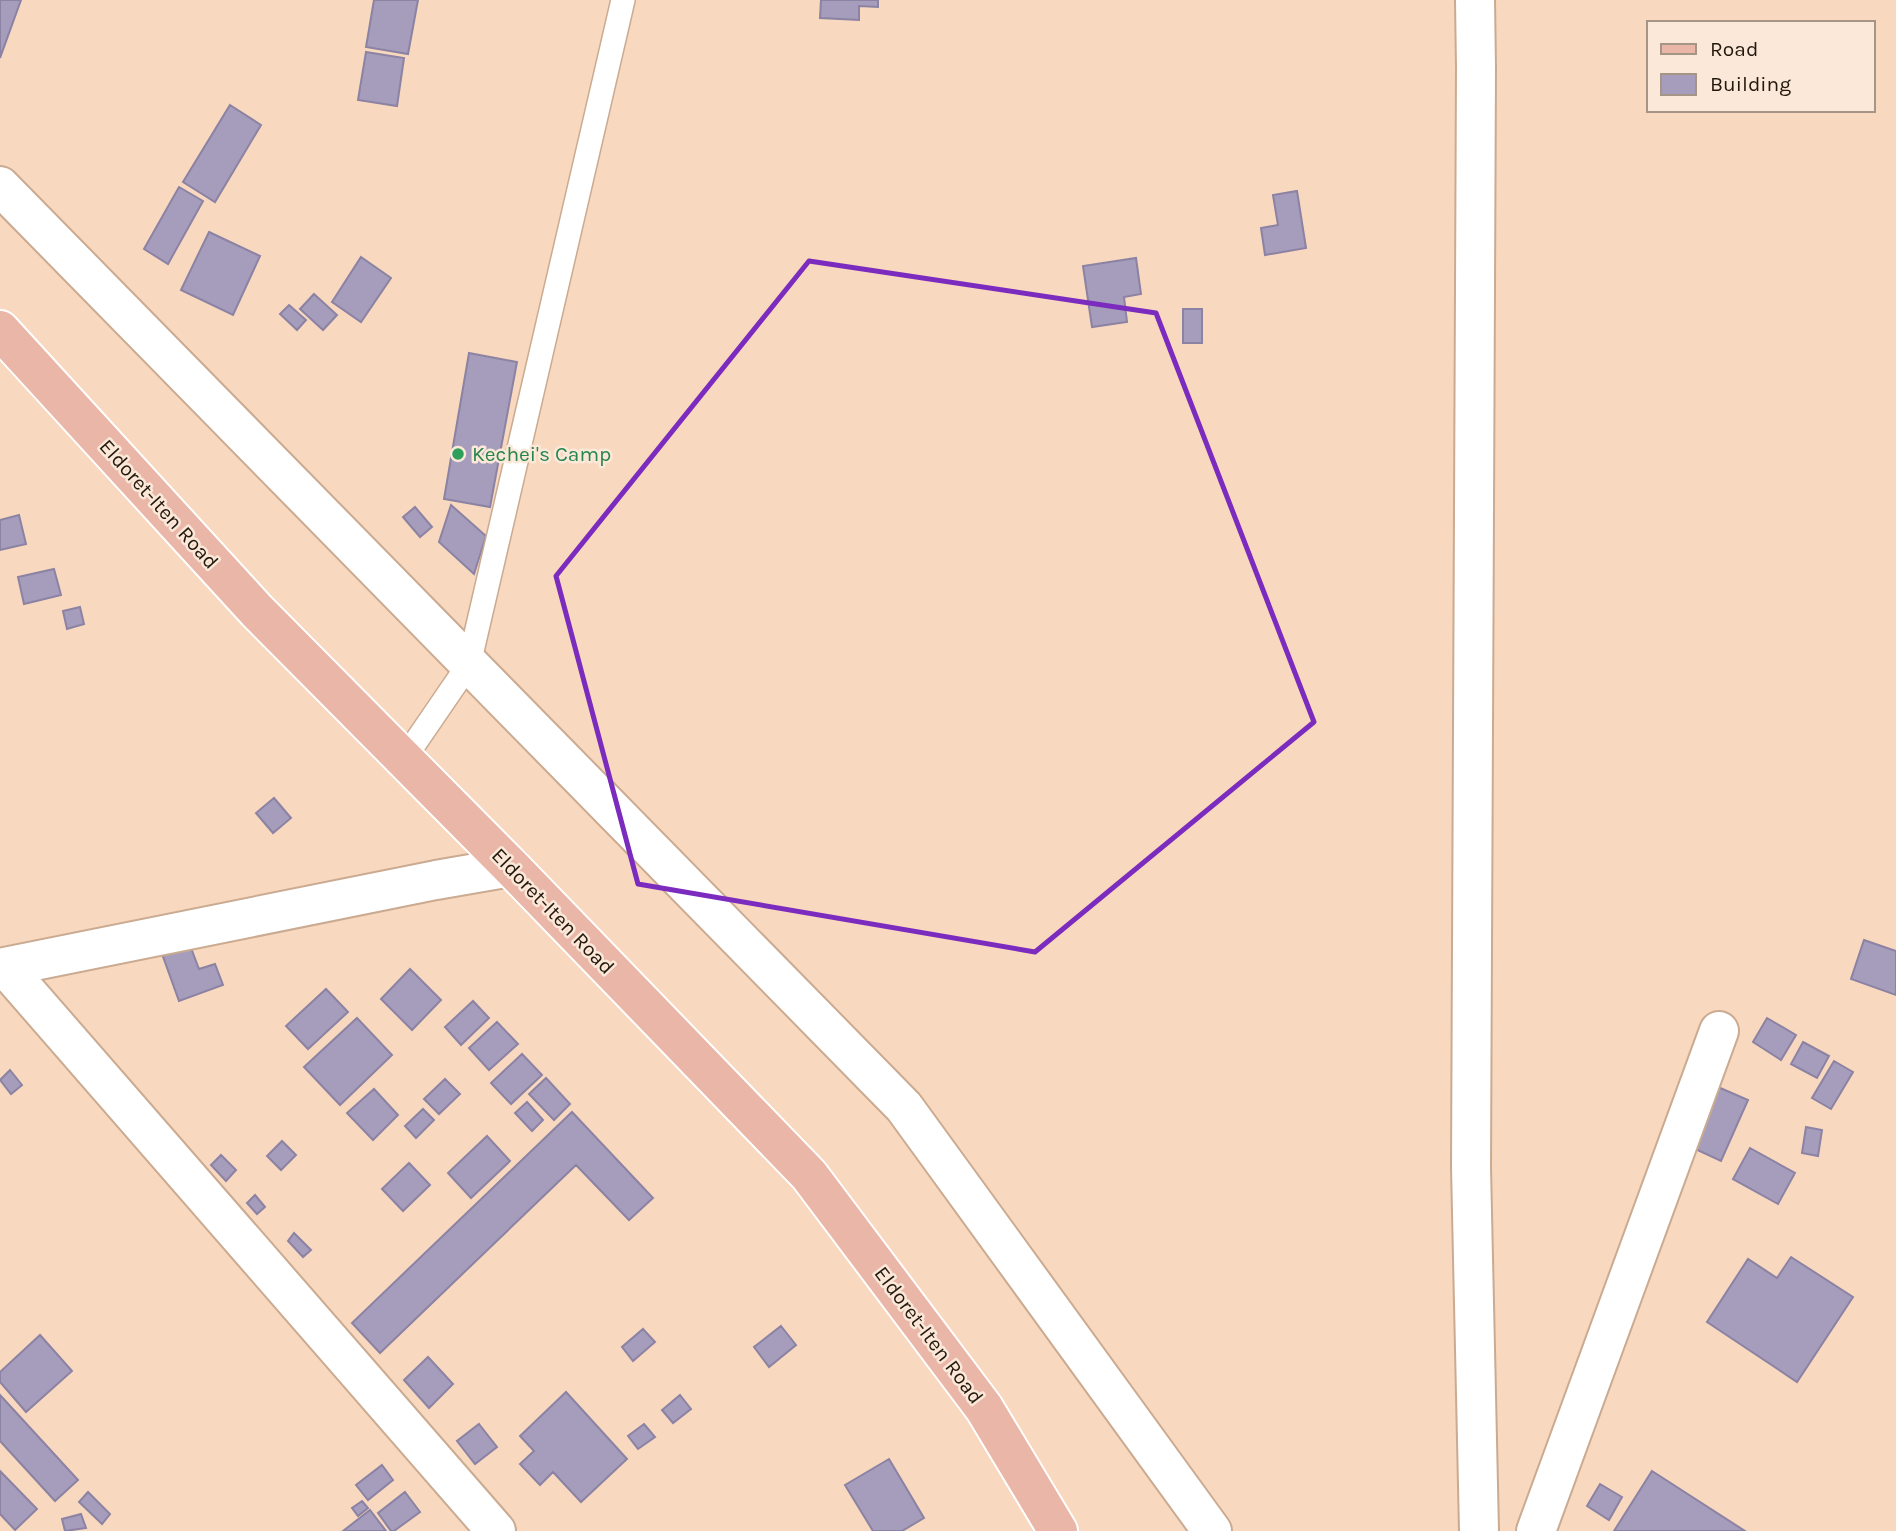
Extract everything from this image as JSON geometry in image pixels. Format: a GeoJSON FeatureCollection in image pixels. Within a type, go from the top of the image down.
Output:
{"type":"FeatureCollection","features":[{"type":"Feature","properties":{"kind":"main road","name":"Eldoret-Iten Road"},"geometry":{"type":"LineString","coordinates":[[0,330],[257,611],[511,867],[809,1175],[984,1408],[1058,1531]]}},
{"type":"Feature","properties":{"kind":"street"},"geometry":{"type":"LineString","coordinates":[[1475,0],[1471,1167],[1479,1531]]}},
{"type":"Feature","properties":{"kind":"street"},"geometry":{"type":"LineString","coordinates":[[0,186],[904,1107],[1212,1531]]}},
{"type":"Feature","properties":{"kind":"street"},"geometry":{"type":"LineString","coordinates":[[496,1531],[2,968],[511,867]]}},
{"type":"Feature","properties":{"kind":"street"},"geometry":{"type":"LineString","coordinates":[[1536,1531],[1719,1031]]}},
{"type":"Feature","properties":{"kind":"lane"},"geometry":{"type":"LineString","coordinates":[[404,759],[469,664],[624,0]]}},
{"type":"Feature","properties":{"kind":"highlighted area"},"geometry":{"type":"Polygon","coordinates":[[[809,261],[1156,313],[1314,722],[1035,952],[638,884],[556,576],[809,261]]]}},
{"type":"Feature","properties":{"kind":"building"},"geometry":{"type":"Polygon","coordinates":[[[0,0],[21,0],[0,58],[0,0]]]}},
{"type":"Feature","properties":{"kind":"building"},"geometry":{"type":"Polygon","coordinates":[[[374,0],[418,0],[408,54],[366,47],[374,0]]]}},
{"type":"Feature","properties":{"kind":"building"},"geometry":{"type":"Polygon","coordinates":[[[821,0],[878,0],[878,7],[859,6],[859,20],[820,18],[821,0]]]}},
{"type":"Feature","properties":{"kind":"building"},"geometry":{"type":"Polygon","coordinates":[[[366,52],[404,58],[397,106],[358,100],[366,52]]]}},
{"type":"Feature","properties":{"kind":"building"},"geometry":{"type":"Polygon","coordinates":[[[230,105],[261,125],[215,202],[183,182],[230,105]]]}},
{"type":"Feature","properties":{"kind":"building"},"geometry":{"type":"Polygon","coordinates":[[[179,187],[203,201],[168,264],[144,249],[179,187]]]}},
{"type":"Feature","properties":{"kind":"building"},"geometry":{"type":"Polygon","coordinates":[[[1297,191],[1306,248],[1265,255],[1261,228],[1278,225],[1273,195],[1297,191]]]}},
{"type":"Feature","properties":{"kind":"building"},"geometry":{"type":"Polygon","coordinates":[[[209,232],[260,256],[233,315],[181,290],[209,232]]]}},
{"type":"Feature","properties":{"kind":"building"},"geometry":{"type":"Polygon","coordinates":[[[361,257],[391,278],[361,322],[332,302],[361,257]]]}},
{"type":"Feature","properties":{"kind":"building"},"geometry":{"type":"Polygon","coordinates":[[[1136,258],[1141,294],[1124,297],[1127,322],[1092,327],[1083,266],[1136,258]]]}},
{"type":"Feature","properties":{"kind":"building"},"geometry":{"type":"Polygon","coordinates":[[[314,294],[337,315],[323,330],[300,309],[314,294]]]}},
{"type":"Feature","properties":{"kind":"building"},"geometry":{"type":"Polygon","coordinates":[[[289,305],[306,320],[297,330],[280,314],[289,305]]]}},
{"type":"Feature","properties":{"kind":"building"},"geometry":{"type":"Polygon","coordinates":[[[1183,309],[1202,309],[1202,343],[1183,343],[1183,309]]]}},
{"type":"Feature","properties":{"kind":"building"},"geometry":{"type":"Polygon","coordinates":[[[469,353],[517,362],[490,507],[444,499],[469,353]]]}},
{"type":"Feature","properties":{"kind":"building"},"geometry":{"type":"Polygon","coordinates":[[[451,505],[486,536],[474,574],[439,542],[451,505]]]}},
{"type":"Feature","properties":{"kind":"building"},"geometry":{"type":"Polygon","coordinates":[[[415,507],[432,527],[420,537],[403,517],[415,507]]]}},
{"type":"Feature","properties":{"kind":"building"},"geometry":{"type":"Polygon","coordinates":[[[19,515],[26,544],[0,550],[0,520],[19,515]]]}},
{"type":"Feature","properties":{"kind":"building"},"geometry":{"type":"Polygon","coordinates":[[[54,569],[61,595],[24,604],[18,577],[54,569]]]}},
{"type":"Feature","properties":{"kind":"building"},"geometry":{"type":"Polygon","coordinates":[[[80,607],[84,624],[67,629],[63,611],[80,607]]]}},
{"type":"Feature","properties":{"kind":"building"},"geometry":{"type":"Polygon","coordinates":[[[274,798],[291,818],[273,833],[256,813],[274,798]]]}},
{"type":"Feature","properties":{"kind":"building"},"geometry":{"type":"Polygon","coordinates":[[[188,940],[199,969],[215,964],[223,985],[179,1001],[161,951],[188,940]]]}},
{"type":"Feature","properties":{"kind":"building"},"geometry":{"type":"Polygon","coordinates":[[[1864,940],[1896,951],[1896,995],[1851,979],[1864,940]]]}},
{"type":"Feature","properties":{"kind":"building"},"geometry":{"type":"Polygon","coordinates":[[[410,969],[441,1000],[412,1030],[381,999],[410,969]]]}},
{"type":"Feature","properties":{"kind":"building"},"geometry":{"type":"Polygon","coordinates":[[[326,989],[348,1012],[308,1049],[286,1026],[326,989]]]}},
{"type":"Feature","properties":{"kind":"building"},"geometry":{"type":"Polygon","coordinates":[[[473,1001],[489,1018],[461,1045],[445,1027],[473,1001]]]}},
{"type":"Feature","properties":{"kind":"building"},"geometry":{"type":"Polygon","coordinates":[[[357,1018],[392,1055],[340,1105],[304,1067],[357,1018]]]}},
{"type":"Feature","properties":{"kind":"building"},"geometry":{"type":"Polygon","coordinates":[[[1767,1018],[1796,1035],[1781,1060],[1753,1042],[1767,1018]]]}},
{"type":"Feature","properties":{"kind":"building"},"geometry":{"type":"Polygon","coordinates":[[[497,1022],[518,1044],[489,1070],[469,1048],[497,1022]]]}},
{"type":"Feature","properties":{"kind":"building"},"geometry":{"type":"Polygon","coordinates":[[[1803,1042],[1829,1056],[1817,1078],[1791,1064],[1803,1042]]]}},
{"type":"Feature","properties":{"kind":"building"},"geometry":{"type":"Polygon","coordinates":[[[522,1054],[542,1075],[511,1104],[491,1083],[522,1054]]]}},
{"type":"Feature","properties":{"kind":"building"},"geometry":{"type":"Polygon","coordinates":[[[1834,1061],[1853,1072],[1831,1109],[1812,1098],[1834,1061]]]}},
{"type":"Feature","properties":{"kind":"building"},"geometry":{"type":"Polygon","coordinates":[[[10,1070],[22,1085],[11,1094],[0,1080],[10,1070]]]}},
{"type":"Feature","properties":{"kind":"building"},"geometry":{"type":"Polygon","coordinates":[[[546,1078],[570,1104],[554,1120],[529,1094],[546,1078]]]}},
{"type":"Feature","properties":{"kind":"building"},"geometry":{"type":"Polygon","coordinates":[[[445,1079],[460,1094],[439,1114],[424,1099],[445,1079]]]}},
{"type":"Feature","properties":{"kind":"building"},"geometry":{"type":"Polygon","coordinates":[[[1718,1087],[1748,1100],[1721,1161],[1691,1147],[1718,1087]]]}},
{"type":"Feature","properties":{"kind":"building"},"geometry":{"type":"Polygon","coordinates":[[[374,1089],[398,1115],[373,1140],[347,1113],[374,1089]]]}},
{"type":"Feature","properties":{"kind":"building"},"geometry":{"type":"Polygon","coordinates":[[[527,1102],[543,1120],[532,1131],[515,1113],[527,1102]]]}},
{"type":"Feature","properties":{"kind":"building"},"geometry":{"type":"Polygon","coordinates":[[[423,1109],[434,1120],[416,1138],[405,1126],[423,1109]]]}},
{"type":"Feature","properties":{"kind":"building"},"geometry":{"type":"Polygon","coordinates":[[[572,1112],[653,1198],[629,1220],[576,1165],[380,1353],[352,1323],[572,1112]]]}},
{"type":"Feature","properties":{"kind":"building"},"geometry":{"type":"Polygon","coordinates":[[[1806,1127],[1822,1130],[1818,1156],[1802,1153],[1806,1127]]]}},
{"type":"Feature","properties":{"kind":"building"},"geometry":{"type":"Polygon","coordinates":[[[487,1136],[510,1161],[471,1198],[448,1173],[487,1136]]]}},
{"type":"Feature","properties":{"kind":"building"},"geometry":{"type":"Polygon","coordinates":[[[282,1141],[296,1155],[281,1170],[267,1156],[282,1141]]]}},
{"type":"Feature","properties":{"kind":"building"},"geometry":{"type":"Polygon","coordinates":[[[1750,1148],[1795,1173],[1778,1204],[1733,1179],[1750,1148]]]}},
{"type":"Feature","properties":{"kind":"building"},"geometry":{"type":"Polygon","coordinates":[[[221,1155],[236,1170],[226,1181],[211,1165],[221,1155]]]}},
{"type":"Feature","properties":{"kind":"building"},"geometry":{"type":"Polygon","coordinates":[[[409,1163],[430,1185],[403,1211],[382,1189],[409,1163]]]}},
{"type":"Feature","properties":{"kind":"building"},"geometry":{"type":"Polygon","coordinates":[[[255,1195],[265,1207],[257,1214],[247,1203],[255,1195]]]}},
{"type":"Feature","properties":{"kind":"building"},"geometry":{"type":"Polygon","coordinates":[[[294,1233],[311,1250],[303,1257],[288,1241],[294,1233]]]}},
{"type":"Feature","properties":{"kind":"building"},"geometry":{"type":"Polygon","coordinates":[[[1791,1257],[1853,1297],[1797,1382],[1707,1322],[1748,1259],[1777,1278],[1791,1257]]]}},
{"type":"Feature","properties":{"kind":"building"},"geometry":{"type":"Polygon","coordinates":[[[781,1326],[796,1345],[769,1367],[754,1347],[781,1326]]]}},
{"type":"Feature","properties":{"kind":"building"},"geometry":{"type":"Polygon","coordinates":[[[643,1329],[655,1342],[633,1361],[622,1347],[643,1329]]]}},
{"type":"Feature","properties":{"kind":"building"},"geometry":{"type":"Polygon","coordinates":[[[40,1335],[72,1371],[26,1412],[0,1382],[0,1372],[40,1335]]]}},
{"type":"Feature","properties":{"kind":"building"},"geometry":{"type":"Polygon","coordinates":[[[428,1357],[453,1384],[429,1408],[404,1380],[428,1357]]]}},
{"type":"Feature","properties":{"kind":"building"},"geometry":{"type":"Polygon","coordinates":[[[566,1392],[627,1459],[581,1502],[553,1472],[540,1485],[520,1464],[534,1451],[520,1436],[566,1392]]]}},
{"type":"Feature","properties":{"kind":"building"},"geometry":{"type":"Polygon","coordinates":[[[0,1395],[78,1480],[55,1501],[0,1441],[0,1395]]]}},
{"type":"Feature","properties":{"kind":"building"},"geometry":{"type":"Polygon","coordinates":[[[680,1395],[691,1409],[673,1423],[662,1410],[680,1395]]]}},
{"type":"Feature","properties":{"kind":"building"},"geometry":{"type":"Polygon","coordinates":[[[479,1424],[497,1447],[475,1464],[457,1441],[479,1424]]]}},
{"type":"Feature","properties":{"kind":"building"},"geometry":{"type":"Polygon","coordinates":[[[644,1424],[655,1437],[638,1449],[628,1436],[644,1424]]]}},
{"type":"Feature","properties":{"kind":"building"},"geometry":{"type":"Polygon","coordinates":[[[889,1459],[924,1518],[902,1531],[873,1531],[845,1485],[889,1459]]]}},
{"type":"Feature","properties":{"kind":"building"},"geometry":{"type":"Polygon","coordinates":[[[382,1465],[393,1480],[368,1500],[356,1485],[382,1465]]]}},
{"type":"Feature","properties":{"kind":"building"},"geometry":{"type":"Polygon","coordinates":[[[0,1471],[37,1509],[15,1530],[0,1514],[0,1471]]]}},
{"type":"Feature","properties":{"kind":"building"},"geometry":{"type":"Polygon","coordinates":[[[1652,1471],[1745,1531],[1614,1531],[1652,1471]]]}},
{"type":"Feature","properties":{"kind":"building"},"geometry":{"type":"Polygon","coordinates":[[[1600,1484],[1622,1497],[1609,1520],[1587,1506],[1600,1484]]]}},
{"type":"Feature","properties":{"kind":"building"},"geometry":{"type":"Polygon","coordinates":[[[88,1492],[110,1514],[102,1524],[79,1502],[88,1492]]]}},
{"type":"Feature","properties":{"kind":"building"},"geometry":{"type":"Polygon","coordinates":[[[405,1492],[420,1512],[391,1531],[378,1513],[405,1492]]]}},
{"type":"Feature","properties":{"kind":"building"},"geometry":{"type":"Polygon","coordinates":[[[362,1501],[368,1508],[358,1516],[352,1508],[362,1501]]]}},
{"type":"Feature","properties":{"kind":"building"},"geometry":{"type":"Polygon","coordinates":[[[370,1510],[386,1531],[343,1531],[370,1510]]]}},
{"type":"Feature","properties":{"kind":"building"},"geometry":{"type":"Polygon","coordinates":[[[81,1514],[86,1528],[65,1531],[62,1519],[81,1514]]]}},
{"type":"Feature","properties":{"kind":"place","name":"Kechei's Camp"},"geometry":{"type":"Point","coordinates":[458,454]}}]}
